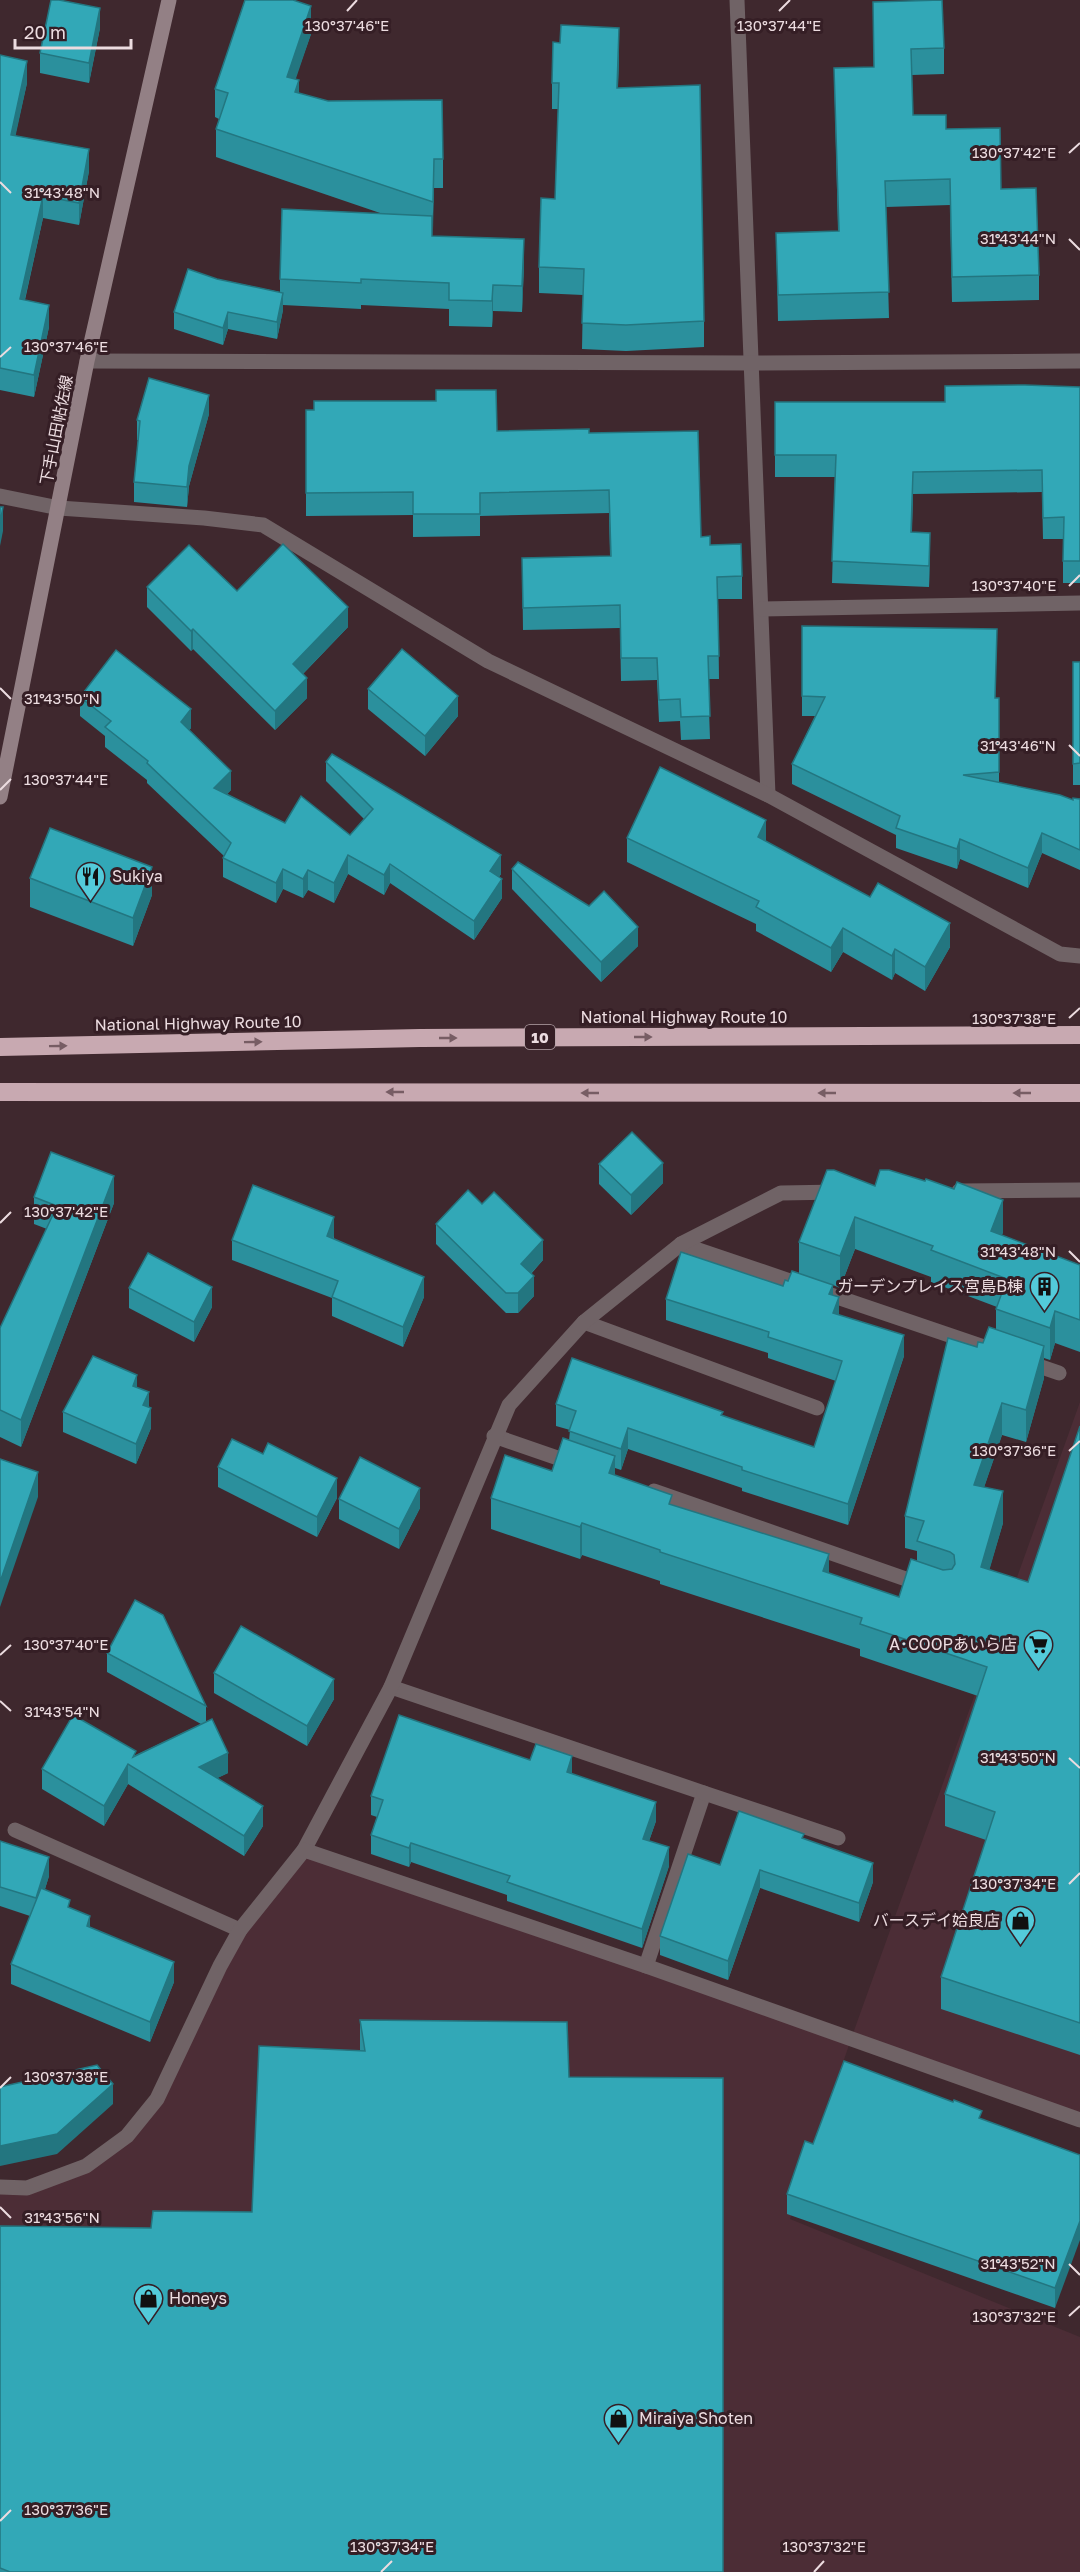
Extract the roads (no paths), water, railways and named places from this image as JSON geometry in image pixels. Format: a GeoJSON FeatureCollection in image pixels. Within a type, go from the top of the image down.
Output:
{"type":"FeatureCollection","features":[{"type":"Feature","properties":{"kind":"highway","name":"National Highway Route 10"},"geometry":{"type":"LineString","coordinates":[[0,1047],[432,1038],[1080,1035]]}},
{"type":"Feature","properties":{"kind":"highway"},"geometry":{"type":"LineString","coordinates":[[0,1092],[1080,1093]]}},
{"type":"Feature","properties":{"kind":"main road","name":"下手山田帖佐線"},"geometry":{"type":"LineString","coordinates":[[0,797],[87,361],[169,0]]}},
{"type":"Feature","properties":{"kind":"street"},"geometry":{"type":"LineString","coordinates":[[737,0],[753,363],[768,795]]}},
{"type":"Feature","properties":{"kind":"street"},"geometry":{"type":"LineString","coordinates":[[87,361],[753,363],[1080,361]]}},
{"type":"Feature","properties":{"kind":"street"},"geometry":{"type":"LineString","coordinates":[[0,496],[59,508],[204,518],[263,525],[488,661],[768,795],[1060,954],[1080,956]]}},
{"type":"Feature","properties":{"kind":"street"},"geometry":{"type":"LineString","coordinates":[[762,609],[1080,603]]}},
{"type":"Feature","properties":{"kind":"street"},"geometry":{"type":"LineString","coordinates":[[949,1191],[1080,1190]]}},
{"type":"Feature","properties":{"kind":"street"},"geometry":{"type":"LineString","coordinates":[[0,2187],[27,2188],[86,2166],[127,2136],[157,2099],[220,1965],[240,1930],[304,1850],[391,1687],[494,1436],[509,1405],[584,1322],[681,1244],[781,1193],[853,1192]]}},
{"type":"Feature","properties":{"kind":"street"},"geometry":{"type":"LineString","coordinates":[[681,1244],[1059,1373]]}},
{"type":"Feature","properties":{"kind":"street"},"geometry":{"type":"LineString","coordinates":[[584,1322],[817,1408]]}},
{"type":"Feature","properties":{"kind":"street"},"geometry":{"type":"LineString","coordinates":[[494,1436],[585,1467]]}},
{"type":"Feature","properties":{"kind":"street"},"geometry":{"type":"LineString","coordinates":[[641,1487],[935,1589]]}},
{"type":"Feature","properties":{"kind":"street"},"geometry":{"type":"LineString","coordinates":[[391,1687],[838,1838]]}},
{"type":"Feature","properties":{"kind":"street"},"geometry":{"type":"LineString","coordinates":[[646,1966],[705,1793]]}},
{"type":"Feature","properties":{"kind":"street"},"geometry":{"type":"LineString","coordinates":[[15,1830],[240,1930]]}},
{"type":"Feature","properties":{"kind":"street"},"geometry":{"type":"LineString","coordinates":[[304,1850],[646,1966],[1080,2120]]}},
{"type":"Feature","properties":{"kind":"place","name":"Sukiya"},"geometry":{"type":"Point","coordinates":[91,902]}},
{"type":"Feature","properties":{"kind":"place","name":"ガーデンプレイス宮島B棟"},"geometry":{"type":"Point","coordinates":[1044,1312]}},
{"type":"Feature","properties":{"kind":"place","name":"A･COOPあいら店"},"geometry":{"type":"Point","coordinates":[1038,1670]}},
{"type":"Feature","properties":{"kind":"place","name":"バースデイ姶良店"},"geometry":{"type":"Point","coordinates":[1021,1946]}},
{"type":"Feature","properties":{"kind":"place","name":"Honeys"},"geometry":{"type":"Point","coordinates":[148,2324]}},
{"type":"Feature","properties":{"kind":"place","name":"Miraiya Shoten"},"geometry":{"type":"Point","coordinates":[618,2444]}}]}
